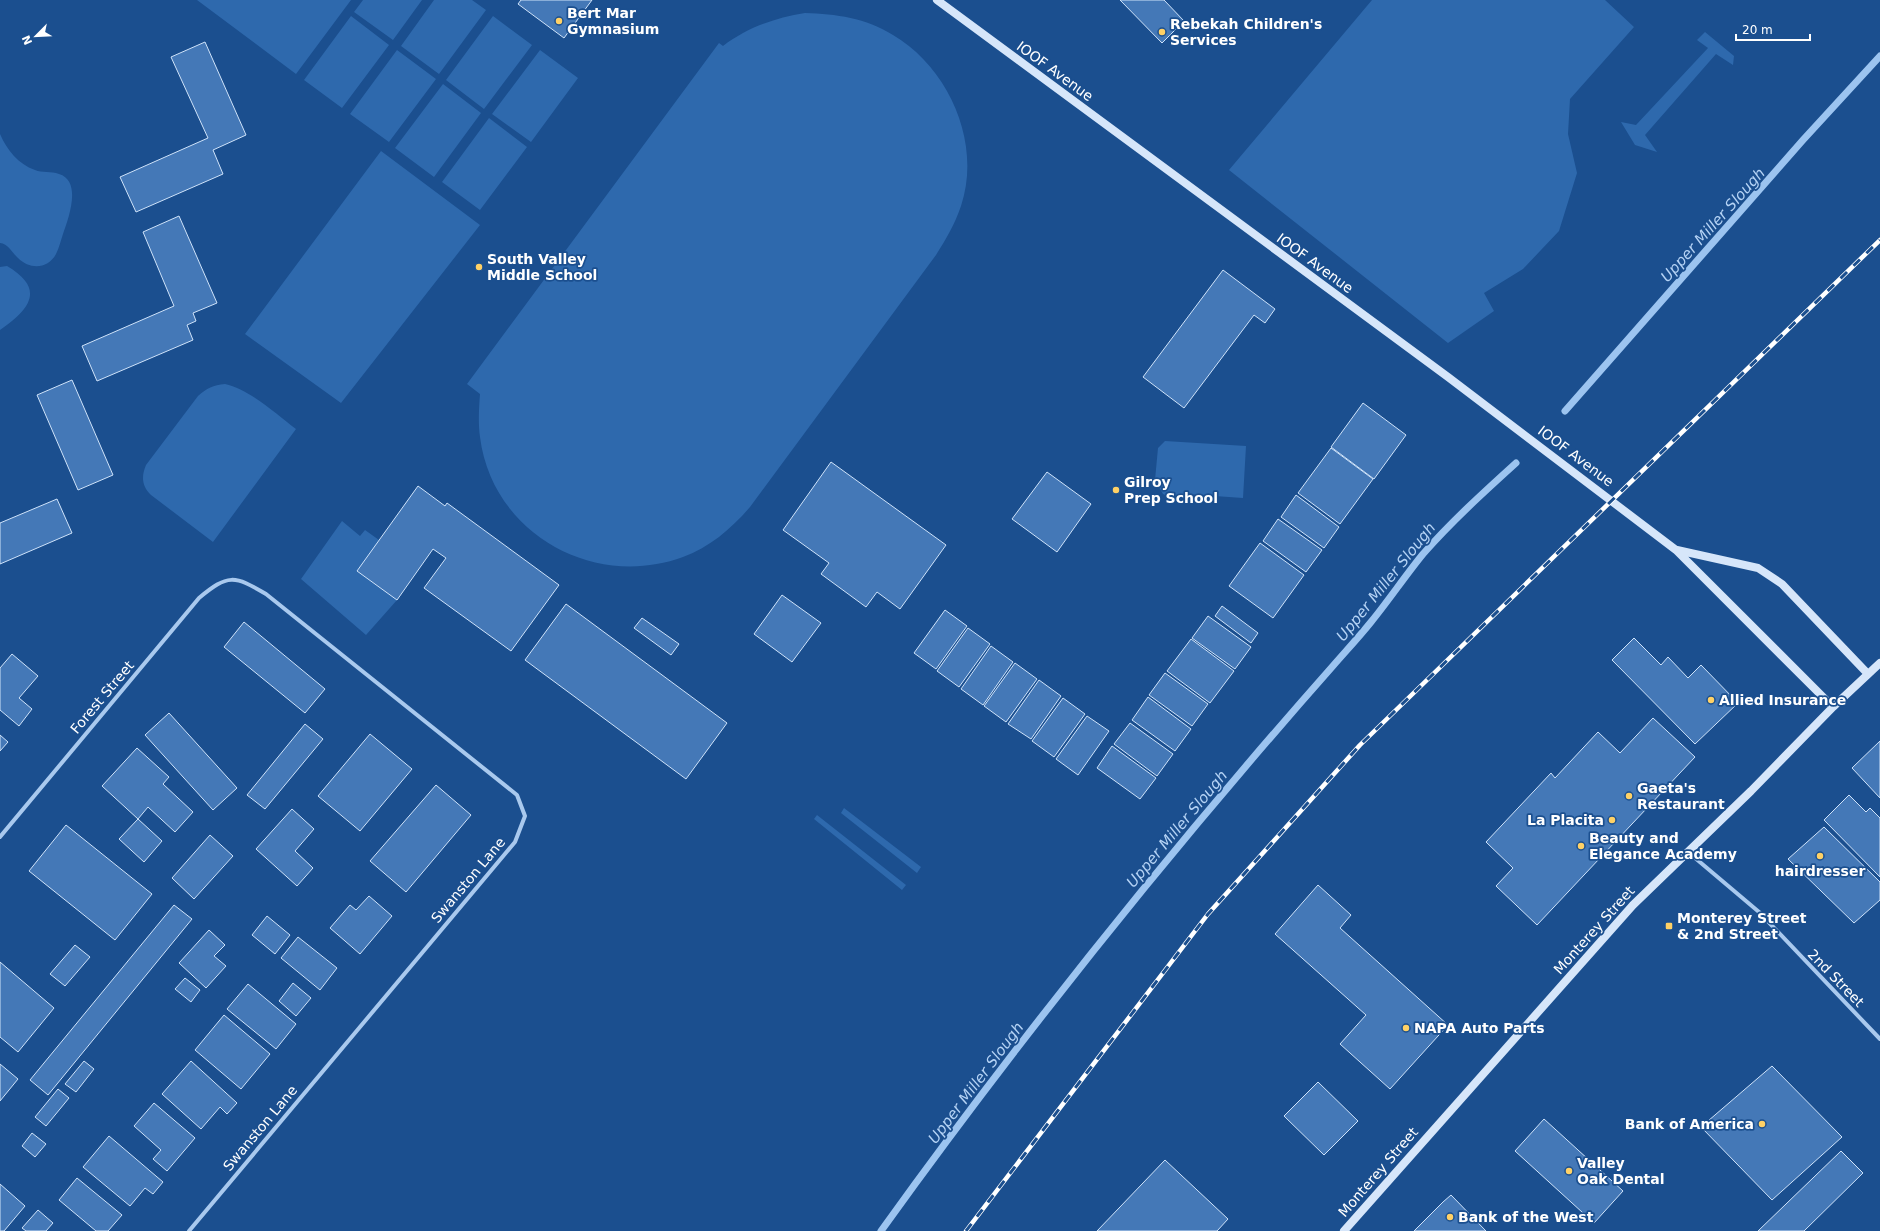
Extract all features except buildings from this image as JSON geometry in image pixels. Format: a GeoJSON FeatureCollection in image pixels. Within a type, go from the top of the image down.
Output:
{"type":"FeatureCollection","features":[{"type":"Feature","properties":{"kind":"street","name":"IOOF Avenue"},"geometry":{"type":"LineString","coordinates":[[937,0],[1612,499],[1676,550],[1834,707]]}},
{"type":"Feature","properties":{"kind":"street","name":"IOOF Avenue"},"geometry":{"type":"LineString","coordinates":[[1676,550],[1758,568],[1782,584],[1868,674]]}},
{"type":"Feature","properties":{"kind":"street","name":"Swanston Lane"},"geometry":{"type":"LineString","coordinates":[[189,1231],[515,842],[525,816],[517,795],[266,594],[242,581],[236,579],[228,580]]}},
{"type":"Feature","properties":{"kind":"street","name":"Forest Street"},"geometry":{"type":"LineString","coordinates":[[0,837],[199,598],[214,586],[228,580]]}},
{"type":"Feature","properties":{"kind":"street","name":"Monterey Street"},"geometry":{"type":"LineString","coordinates":[[1344,1231],[1633,905],[1880,663]]}},
{"type":"Feature","properties":{"kind":"street","name":"2nd Street"},"geometry":{"type":"LineString","coordinates":[[1687,852],[1759,912],[1880,1039]]}},
{"type":"Feature","properties":{"kind":"shaded area"},"geometry":{"type":"Polygon","coordinates":[[[197,0],[351,0],[296,74],[197,0]]]}},
{"type":"Feature","properties":{"kind":"shaded area"},"geometry":{"type":"Polygon","coordinates":[[[363,0],[422,0],[393,40],[354,12],[363,0]]]}},
{"type":"Feature","properties":{"kind":"shaded area"},"geometry":{"type":"Polygon","coordinates":[[[434,0],[472,0],[486,10],[439,74],[401,46],[434,0]]]}},
{"type":"Feature","properties":{"kind":"shaded area"},"geometry":{"type":"Polygon","coordinates":[[[1372,0],[1605,0],[1634,27],[1570,99],[1568,134],[1577,173],[1559,231],[1523,269],[1484,293],[1494,311],[1448,343],[1229,170],[1372,0]]]}},
{"type":"Feature","properties":{"kind":"shaded area"},"geometry":{"type":"Polygon","coordinates":[[[805,13],[828,14],[850,18],[883,29],[913,49],[930,67],[945,87],[956,109],[963,133],[967,157],[966,182],[959,213],[936,255],[750,507],[728,530],[711,543],[693,553],[683,557],[649,565],[615,566],[582,559],[552,545],[526,526],[504,501],[488,471],[480,437],[480,394],[467,384],[719,43],[723,46],[732,39],[762,24],[805,13]]]}},
{"type":"Feature","properties":{"kind":"shaded area"},"geometry":{"type":"Polygon","coordinates":[[[351,16],[389,45],[342,108],[304,80],[351,16]]]}},
{"type":"Feature","properties":{"kind":"shaded area"},"geometry":{"type":"Polygon","coordinates":[[[493,16],[532,45],[484,109],[446,80],[493,16]]]}},
{"type":"Feature","properties":{"kind":"shaded area"},"geometry":{"type":"Polygon","coordinates":[[[1705,32],[1734,56],[1733,65],[1716,54],[1645,135],[1657,152],[1635,145],[1621,122],[1636,125],[1708,48],[1697,40],[1705,32]]]}},
{"type":"Feature","properties":{"kind":"shaded area"},"geometry":{"type":"Polygon","coordinates":[[[397,50],[436,79],[389,142],[350,114],[397,50]]]}},
{"type":"Feature","properties":{"kind":"shaded area"},"geometry":{"type":"Polygon","coordinates":[[[540,50],[578,78],[531,142],[492,114],[540,50]]]}},
{"type":"Feature","properties":{"kind":"shaded area"},"geometry":{"type":"Polygon","coordinates":[[[443,84],[481,113],[434,177],[395,148],[443,84]]]}},
{"type":"Feature","properties":{"kind":"shaded area"},"geometry":{"type":"Polygon","coordinates":[[[489,118],[527,147],[480,210],[442,182],[489,118]]]}},
{"type":"Feature","properties":{"kind":"shaded area"},"geometry":{"type":"Polygon","coordinates":[[[0,134],[6,146],[23,164],[38,171],[59,174],[66,178],[70,184],[72,200],[60,244],[53,259],[44,265],[28,265],[18,258],[6,245],[0,243],[0,134]]]}},
{"type":"Feature","properties":{"kind":"shaded area"},"geometry":{"type":"Polygon","coordinates":[[[381,151],[480,225],[341,403],[245,334],[381,151]]]}},
{"type":"Feature","properties":{"kind":"shaded area"},"geometry":{"type":"Polygon","coordinates":[[[7,266],[19,274],[27,283],[30,291],[26,307],[11,322],[0,330],[0,267],[7,266]]]}},
{"type":"Feature","properties":{"kind":"shaded area"},"geometry":{"type":"Polygon","coordinates":[[[225,384],[253,396],[296,429],[213,542],[151,495],[144,485],[143,473],[146,465],[198,396],[210,387],[225,384]]]}},
{"type":"Feature","properties":{"kind":"shaded area"},"geometry":{"type":"Polygon","coordinates":[[[1165,441],[1246,446],[1243,498],[1186,494],[1172,498],[1163,494],[1155,480],[1158,448],[1165,441]]]}},
{"type":"Feature","properties":{"kind":"shaded area"},"geometry":{"type":"Polygon","coordinates":[[[342,521],[360,536],[365,530],[379,540],[397,600],[366,635],[301,579],[342,521]]]}},
{"type":"Feature","properties":{"kind":"shaded area"},"geometry":{"type":"Polygon","coordinates":[[[844,808],[921,867],[917,873],[841,813],[844,808]]]}},
{"type":"Feature","properties":{"kind":"shaded area"},"geometry":{"type":"Polygon","coordinates":[[[817,815],[906,885],[902,890],[814,819],[817,815]]]}},
{"type":"Feature","properties":{"kind":"waterway","name":"Upper Miller Slough"},"geometry":{"type":"LineString","coordinates":[[1565,411],[1803,140],[1880,56]]}},
{"type":"Feature","properties":{"kind":"waterway","name":"Upper Miller Slough"},"geometry":{"type":"LineString","coordinates":[[881,1231],[934,1158],[1043,1014],[1156,873],[1272,735],[1366,628],[1423,554],[1457,518],[1516,463]]}},
{"type":"Feature","properties":{"kind":"railway"},"geometry":{"type":"LineString","coordinates":[[966,1231],[1208,914],[1360,745],[1880,240]]}},
{"type":"Feature","properties":{"kind":"place","name":"Bert Mar Gymnasium"},"geometry":{"type":"Point","coordinates":[559,21]}},
{"type":"Feature","properties":{"kind":"place","name":"Rebekah Children's Services"},"geometry":{"type":"Point","coordinates":[1162,32]}},
{"type":"Feature","properties":{"kind":"place","name":"South Valley Middle School"},"geometry":{"type":"Point","coordinates":[479,267]}},
{"type":"Feature","properties":{"kind":"place","name":"Gilroy Prep School"},"geometry":{"type":"Point","coordinates":[1116,490]}},
{"type":"Feature","properties":{"kind":"place","name":"Allied Insurance"},"geometry":{"type":"Point","coordinates":[1711,700]}},
{"type":"Feature","properties":{"kind":"place","name":"Gaeta's Restaurant"},"geometry":{"type":"Point","coordinates":[1629,796]}},
{"type":"Feature","properties":{"kind":"place","name":"La Placita"},"geometry":{"type":"Point","coordinates":[1612,820]}},
{"type":"Feature","properties":{"kind":"place","name":"Beauty and Elegance Academy"},"geometry":{"type":"Point","coordinates":[1581,846]}},
{"type":"Feature","properties":{"kind":"place","name":"hairdresser"},"geometry":{"type":"Point","coordinates":[1820,856]}},
{"type":"Feature","properties":{"kind":"place","name":"Monterey Street & 2nd Street"},"geometry":{"type":"Point","coordinates":[1669,926]}},
{"type":"Feature","properties":{"kind":"place","name":"NAPA Auto Parts"},"geometry":{"type":"Point","coordinates":[1406,1028]}},
{"type":"Feature","properties":{"kind":"place","name":"Bank of America"},"geometry":{"type":"Point","coordinates":[1762,1124]}},
{"type":"Feature","properties":{"kind":"place","name":"Valley Oak Dental"},"geometry":{"type":"Point","coordinates":[1569,1171]}},
{"type":"Feature","properties":{"kind":"place","name":"Bank of the West"},"geometry":{"type":"Point","coordinates":[1450,1217]}}]}
